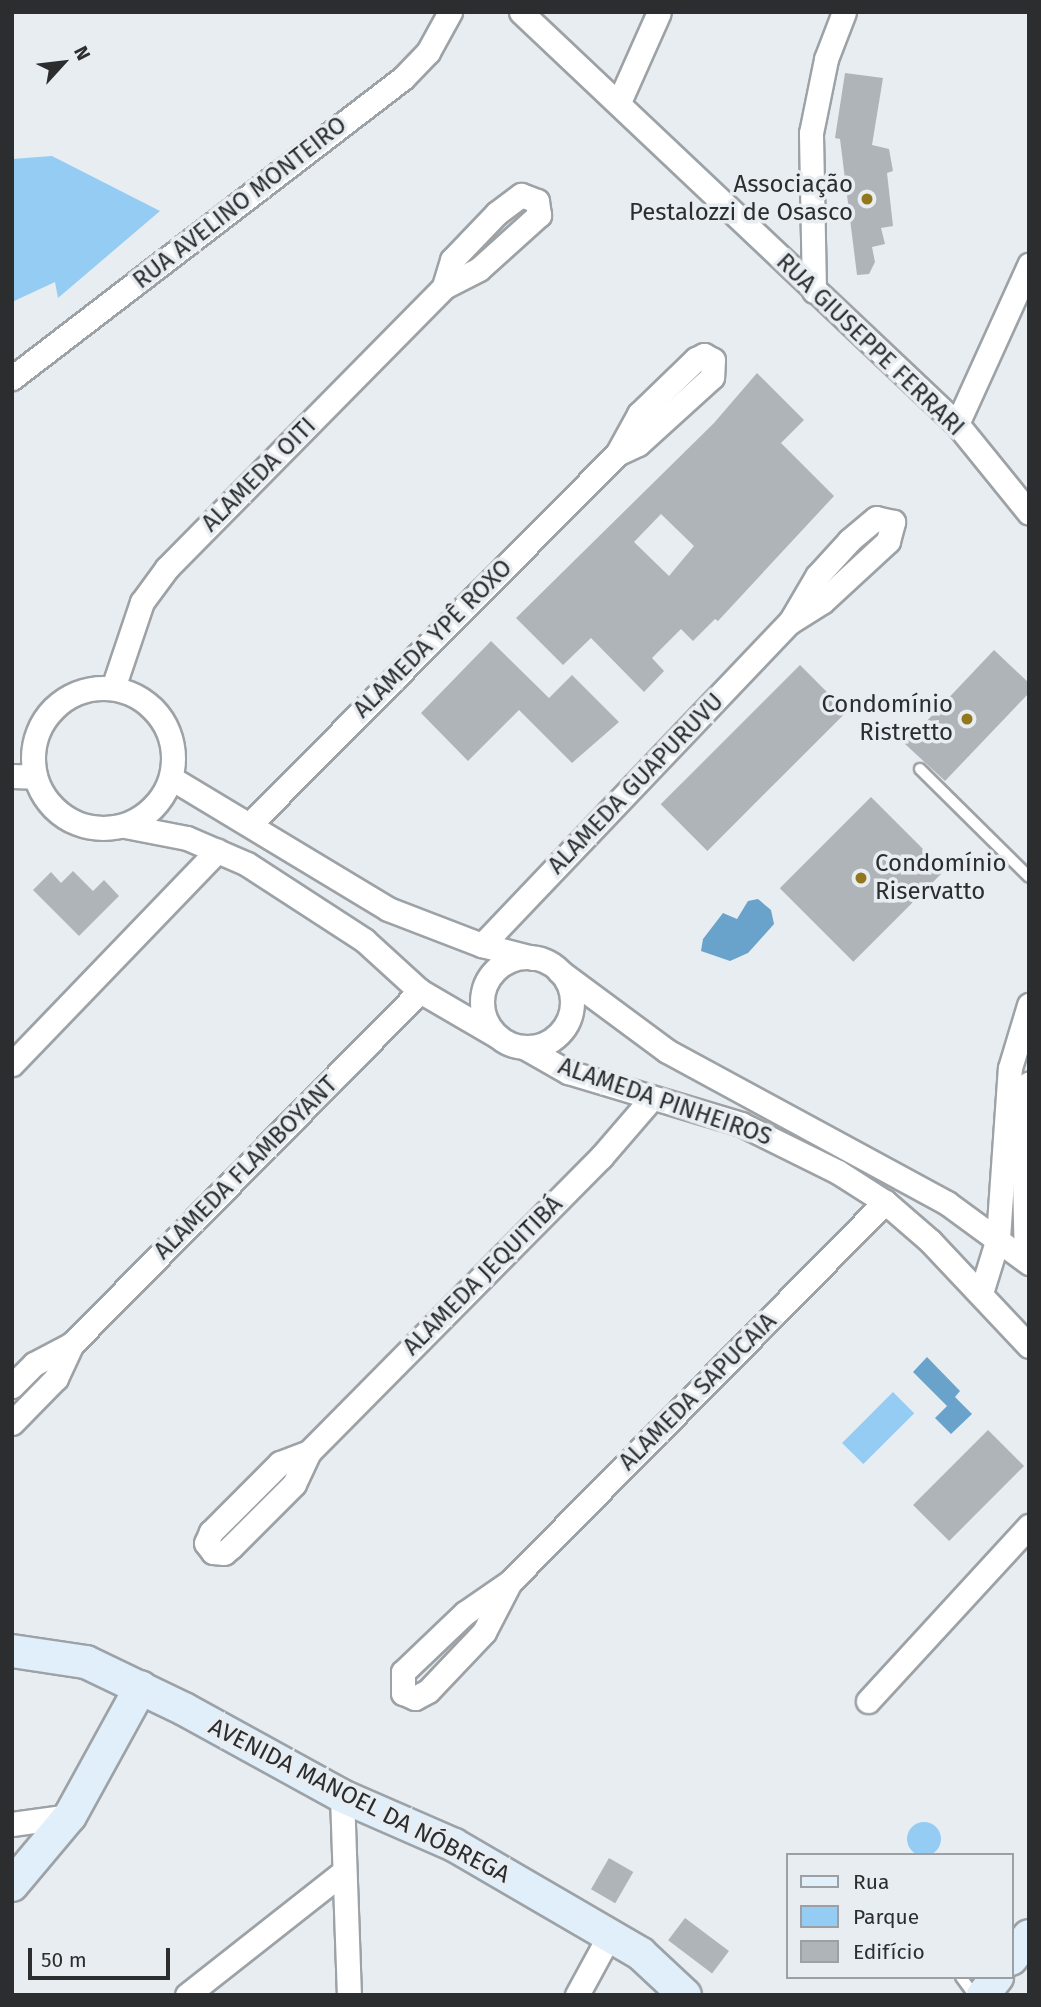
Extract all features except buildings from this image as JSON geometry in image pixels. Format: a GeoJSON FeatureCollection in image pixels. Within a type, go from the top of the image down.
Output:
{"type":"FeatureCollection","features":[{"type":"Feature","properties":{"kind":"main road","name":"AVENIDA MANOEL DA NÓBREGA"},"geometry":{"type":"LineString","coordinates":[[12,1651],[86,1662],[141,1687],[342,1796],[454,1845],[641,1954],[685,1995]]}},
{"type":"Feature","properties":{"kind":"main road"},"geometry":{"type":"LineString","coordinates":[[12,1885],[70,1816],[141,1687]]}},
{"type":"Feature","properties":{"kind":"main road"},"geometry":{"type":"LineString","coordinates":[[983,1995],[995,1979]]}},
{"type":"Feature","properties":{"kind":"street","name":"RUA AVELINO MONTEIRO"},"geometry":{"type":"LineString","coordinates":[[12,378],[403,78],[428,52],[450,12]]}},
{"type":"Feature","properties":{"kind":"street","name":"RUA GIUSEPPE FERRARI"},"geometry":{"type":"LineString","coordinates":[[521,12],[957,424],[1029,513]]}},
{"type":"Feature","properties":{"kind":"street"},"geometry":{"type":"LineString","coordinates":[[619,102],[659,12]]}},
{"type":"Feature","properties":{"kind":"street"},"geometry":{"type":"LineString","coordinates":[[814,291],[811,133],[826,59],[844,12]]}},
{"type":"Feature","properties":{"kind":"street"},"geometry":{"type":"LineString","coordinates":[[957,424],[1029,265]]}},
{"type":"Feature","properties":{"kind":"street","name":"ALAMEDA OITI"},"geometry":{"type":"LineString","coordinates":[[113,688],[134,619],[153,584],[444,287]]}},
{"type":"Feature","properties":{"kind":"street","name":"ALAMEDA YPÊ ROXO"},"geometry":{"type":"LineString","coordinates":[[250,824],[617,454],[639,414],[686,368],[704,355],[713,360],[712,377],[638,444],[617,454]]}},
{"type":"Feature","properties":{"kind":"street","name":"ALAMEDA GUAPURUVU"},"geometry":{"type":"LineString","coordinates":[[482,945],[790,622],[817,576],[849,541],[876,518],[893,522],[888,541],[822,602],[790,622]]}},
{"type":"Feature","properties":{"kind":"street"},"geometry":{"type":"LineString","coordinates":[[90,688],[113,688],[136,695],[155,710],[168,730],[174,754],[171,778],[162,799],[146,815],[125,826],[103,830],[80,825],[60,814],[24,777],[35,743],[50,711],[68,696],[90,688]]}},
{"type":"Feature","properties":{"kind":"street"},"geometry":{"type":"LineString","coordinates":[[125,826],[187,838],[269,877],[364,940],[420,991],[497,1036],[524,1047],[553,1039],[567,1021],[572,999],[559,971],[533,958],[482,945],[388,909],[171,778]]}},
{"type":"Feature","properties":{"kind":"street"},"geometry":{"type":"LineString","coordinates":[[12,1065],[217,851]]}},
{"type":"Feature","properties":{"kind":"street"},"geometry":{"type":"LineString","coordinates":[[497,1036],[483,1011],[486,983],[505,963],[533,958]]}},
{"type":"Feature","properties":{"kind":"street","name":"ALAMEDA PINHEIROS"},"geometry":{"type":"LineString","coordinates":[[559,971],[667,1051],[903,1178],[998,1238],[1027,1261]]}},
{"type":"Feature","properties":{"kind":"street","name":"ALAMEDA FLAMBOYANT"},"geometry":{"type":"LineString","coordinates":[[12,1386],[34,1364],[72,1344],[420,991]]}},
{"type":"Feature","properties":{"kind":"street"},"geometry":{"type":"LineString","coordinates":[[981,1293],[998,1238],[1004,1106],[1029,1005]]}},
{"type":"Feature","properties":{"kind":"street","name":"ALAMEDA PINHEIROS"},"geometry":{"type":"LineString","coordinates":[[524,1047],[568,1072],[741,1124],[792,1147],[886,1202],[981,1293],[1029,1346]]}},
{"type":"Feature","properties":{"kind":"street"},"geometry":{"type":"LineString","coordinates":[[1027,1261],[1023,1136],[1029,1083]]}},
{"type":"Feature","properties":{"kind":"street","name":"ALAMEDA JEQUITIBÁ"},"geometry":{"type":"LineString","coordinates":[[309,1452],[280,1463],[211,1532],[206,1544],[213,1552],[223,1553],[231,1548],[294,1484],[309,1452],[601,1157],[652,1098]]}},
{"type":"Feature","properties":{"kind":"street","name":"ALAMEDA SAPUCAIA"},"geometry":{"type":"LineString","coordinates":[[510,1582],[484,1632],[428,1691],[415,1698],[403,1693],[402,1672],[465,1613],[510,1582],[886,1202]]}},
{"type":"Feature","properties":{"kind":"street","name":"ALAMEDA FLAMBOYANT"},"geometry":{"type":"LineString","coordinates":[[12,1423],[56,1378],[72,1344]]}},
{"type":"Feature","properties":{"kind":"street"},"geometry":{"type":"LineString","coordinates":[[868,1701],[1029,1526]]}},
{"type":"Feature","properties":{"kind":"street"},"geometry":{"type":"LineString","coordinates":[[342,1796],[341,1874],[349,1995]]}},
{"type":"Feature","properties":{"kind":"street"},"geometry":{"type":"LineString","coordinates":[[12,1824],[70,1816]]}},
{"type":"Feature","properties":{"kind":"street"},"geometry":{"type":"LineString","coordinates":[[187,1995],[341,1874]]}},
{"type":"Feature","properties":{"kind":"street"},"geometry":{"type":"LineString","coordinates":[[577,1995],[609,1936]]}},
{"type":"Feature","properties":{"kind":"lane"},"geometry":{"type":"LineString","coordinates":[[920,769],[1029,877]]}},
{"type":"Feature","properties":{"kind":"lane"},"geometry":{"type":"LineString","coordinates":[[962,1979],[974,1995]]}},
{"type":"Feature","properties":{"kind":"green space"},"geometry":{"type":"Polygon","coordinates":[[[52,156],[160,211],[58,298],[55,282],[12,302],[12,159],[52,156]]]}},
{"type":"Feature","properties":{"kind":"green space"},"geometry":{"type":"Polygon","coordinates":[[[893,1392],[914,1413],[863,1464],[842,1443],[893,1392]]]}},
{"type":"Feature","properties":{"kind":"green space"},"geometry":{"type":"Polygon","coordinates":[[[917,1823],[931,1823],[940,1832],[940,1846],[934,1853],[914,1853],[908,1846],[908,1832],[917,1823]]]}},
{"type":"Feature","properties":{"kind":"shaded area"},"geometry":{"type":"Polygon","coordinates":[[[758,899],[771,910],[774,924],[748,953],[730,961],[701,951],[703,939],[723,913],[737,919],[748,901],[758,899]]]}},
{"type":"Feature","properties":{"kind":"shaded area"},"geometry":{"type":"Polygon","coordinates":[[[927,1357],[960,1391],[955,1397],[972,1414],[951,1434],[935,1418],[947,1406],[913,1372],[927,1357]]]}},
{"type":"Feature","properties":{"kind":"place","name":"Associação Pestalozzi de Osasco"},"geometry":{"type":"Point","coordinates":[867,199]}},
{"type":"Feature","properties":{"kind":"place","name":"Condomínio Ristretto"},"geometry":{"type":"Point","coordinates":[967,719]}},
{"type":"Feature","properties":{"kind":"place","name":"Condomínio Riservatto"},"geometry":{"type":"Point","coordinates":[861,878]}}]}
